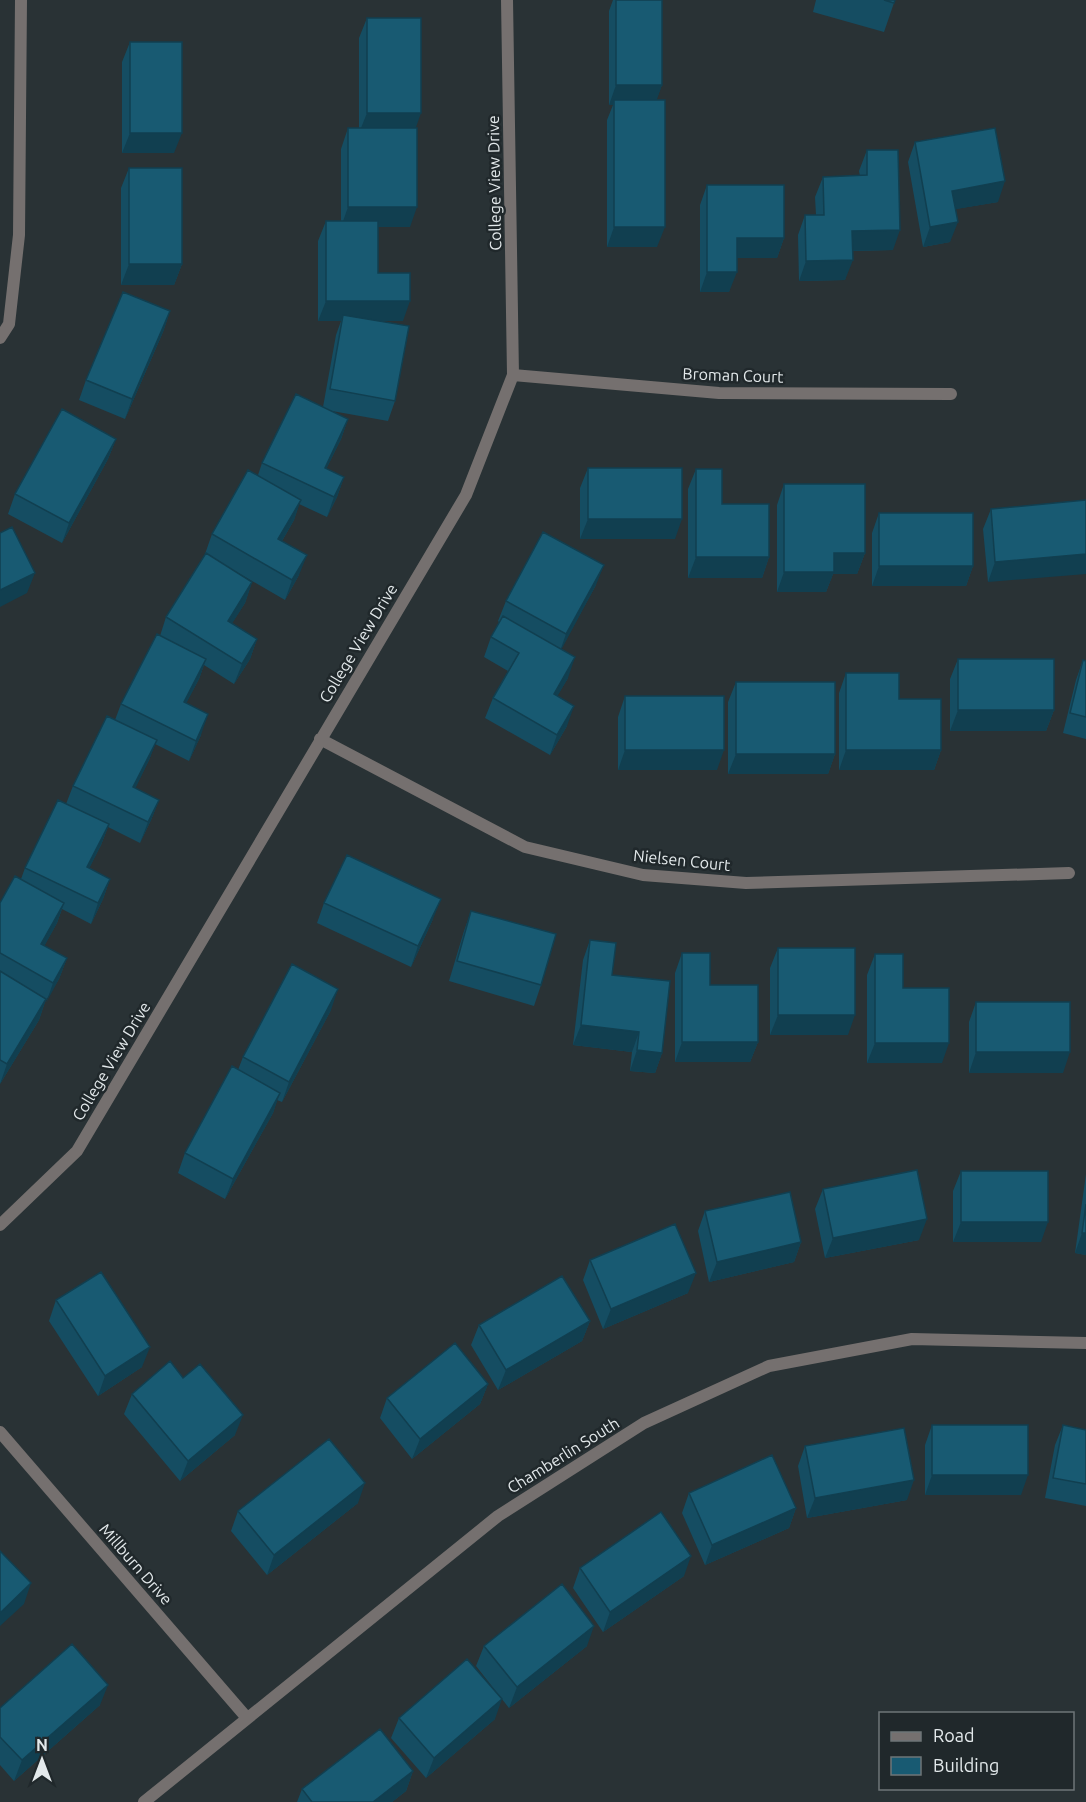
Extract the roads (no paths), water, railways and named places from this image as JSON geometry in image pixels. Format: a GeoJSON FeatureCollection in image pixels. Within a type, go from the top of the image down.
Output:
{"type":"FeatureCollection","features":[{"type":"Feature","properties":{"kind":"street"},"geometry":{"type":"LineString","coordinates":[[0,338],[9,324],[20,235],[21,0]]}},
{"type":"Feature","properties":{"kind":"street","name":"College View Drive"},"geometry":{"type":"LineString","coordinates":[[0,1225],[77,1151],[466,495],[513,375],[507,0]]}},
{"type":"Feature","properties":{"kind":"street","name":"Broman Court"},"geometry":{"type":"LineString","coordinates":[[513,375],[719,393],[951,394]]}},
{"type":"Feature","properties":{"kind":"street","name":"Nielsen Court"},"geometry":{"type":"LineString","coordinates":[[320,739],[525,847],[643,875],[746,883],[1069,873]]}},
{"type":"Feature","properties":{"kind":"street","name":"Chamberlin South"},"geometry":{"type":"LineString","coordinates":[[144,1802],[498,1516],[644,1423],[769,1366],[912,1340],[1086,1343]]}},
{"type":"Feature","properties":{"kind":"street","name":"Millburn Drive"},"geometry":{"type":"LineString","coordinates":[[0,1432],[247,1718]]}}]}
